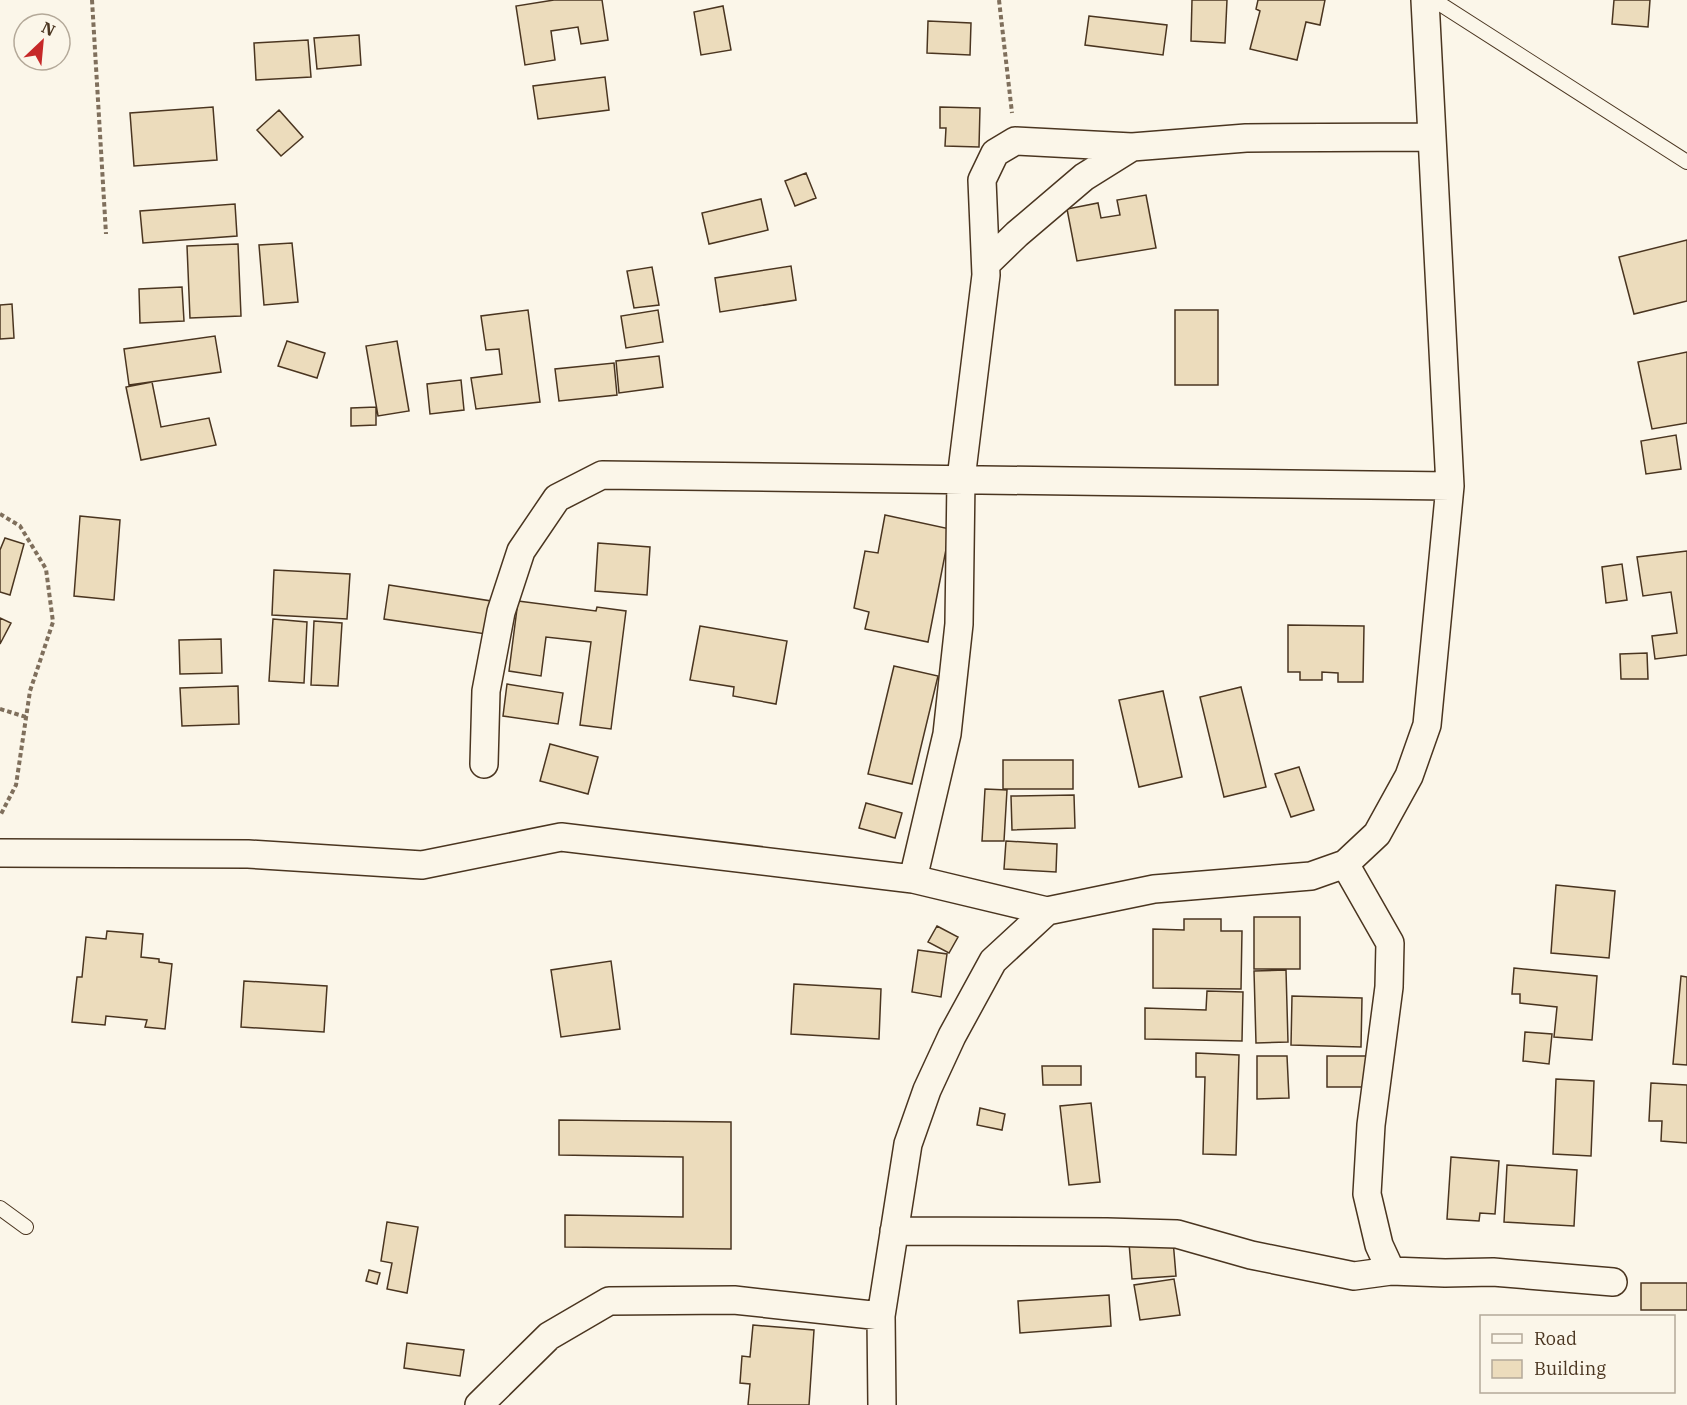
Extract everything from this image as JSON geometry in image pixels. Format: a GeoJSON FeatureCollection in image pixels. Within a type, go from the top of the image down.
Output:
{"type":"FeatureCollection","features":[{"type":"Feature","properties":{"kind":"street"},"geometry":{"type":"LineString","coordinates":[[0,853],[248,854],[422,865],[561,837],[913,879],[1047,911],[1154,889],[1311,876],[1345,864],[1377,834],[1409,776],[1427,725],[1450,486],[1425,0]]}},
{"type":"Feature","properties":{"kind":"street"},"geometry":{"type":"LineString","coordinates":[[913,879],[947,734],[959,624],[961,479],[986,275],[982,180],[995,153],[1016,141],[1132,147],[1246,138],[1432,137]]}},
{"type":"Feature","properties":{"kind":"street"},"geometry":{"type":"LineString","coordinates":[[986,264],[1017,234],[1084,177],[1132,147]]}},
{"type":"Feature","properties":{"kind":"street"},"geometry":{"type":"LineString","coordinates":[[484,764],[486,691],[501,612],[521,551],[557,498],[602,475],[1450,486]]}},
{"type":"Feature","properties":{"kind":"street"},"geometry":{"type":"LineString","coordinates":[[1345,864],[1390,943],[1389,987],[1371,1125],[1367,1194],[1380,1245],[1391,1271]]}},
{"type":"Feature","properties":{"kind":"street"},"geometry":{"type":"LineString","coordinates":[[882,1405],[881,1316],[908,1144],[927,1090],[952,1036],[993,961],[1047,911]]}},
{"type":"Feature","properties":{"kind":"street"},"geometry":{"type":"LineString","coordinates":[[894,1231],[1176,1234],[1251,1255],[1354,1276],[1391,1271],[1493,1272],[1613,1282]]}},
{"type":"Feature","properties":{"kind":"street"},"geometry":{"type":"LineString","coordinates":[[479,1405],[549,1336],[609,1301],[734,1299],[881,1316]]}},
{"type":"Feature","properties":{"kind":"lane"},"geometry":{"type":"LineString","coordinates":[[1434,0],[1687,162]]}},
{"type":"Feature","properties":{"kind":"lane"},"geometry":{"type":"LineString","coordinates":[[0,1208],[26,1227]]}},
{"type":"Feature","properties":{"kind":"path"},"geometry":{"type":"LineString","coordinates":[[92,0],[106,234]]}},
{"type":"Feature","properties":{"kind":"path"},"geometry":{"type":"LineString","coordinates":[[999,0],[1016,141]]}},
{"type":"Feature","properties":{"kind":"path"},"geometry":{"type":"LineString","coordinates":[[0,514],[20,526],[46,569],[53,622],[30,691],[16,784],[0,816]]}},
{"type":"Feature","properties":{"kind":"path"},"geometry":{"type":"LineString","coordinates":[[0,709],[26,717]]}},
{"type":"Feature","properties":{"kind":"building"},"geometry":{"type":"Polygon","coordinates":[[[554,0],[602,0],[608,40],[581,44],[578,27],[551,31],[555,60],[525,65],[516,6],[554,0]]]}},
{"type":"Feature","properties":{"kind":"building"},"geometry":{"type":"Polygon","coordinates":[[[1192,0],[1227,0],[1225,43],[1191,41],[1192,0]]]}},
{"type":"Feature","properties":{"kind":"building"},"geometry":{"type":"Polygon","coordinates":[[[1258,0],[1325,0],[1320,25],[1306,22],[1297,60],[1250,49],[1260,11],[1256,9],[1258,0]]]}},
{"type":"Feature","properties":{"kind":"building"},"geometry":{"type":"Polygon","coordinates":[[[1614,0],[1650,0],[1648,27],[1612,24],[1614,0]]]}},
{"type":"Feature","properties":{"kind":"building"},"geometry":{"type":"Polygon","coordinates":[[[723,6],[731,50],[701,55],[694,12],[723,6]]]}},
{"type":"Feature","properties":{"kind":"building"},"geometry":{"type":"Polygon","coordinates":[[[1089,16],[1167,25],[1163,55],[1085,45],[1089,16]]]}},
{"type":"Feature","properties":{"kind":"building"},"geometry":{"type":"Polygon","coordinates":[[[928,21],[971,23],[970,55],[927,53],[928,21]]]}},
{"type":"Feature","properties":{"kind":"building"},"geometry":{"type":"Polygon","coordinates":[[[359,35],[361,65],[317,69],[314,38],[359,35]]]}},
{"type":"Feature","properties":{"kind":"building"},"geometry":{"type":"Polygon","coordinates":[[[308,40],[311,77],[256,80],[254,43],[308,40]]]}},
{"type":"Feature","properties":{"kind":"building"},"geometry":{"type":"Polygon","coordinates":[[[605,77],[609,110],[538,119],[533,86],[605,77]]]}},
{"type":"Feature","properties":{"kind":"building"},"geometry":{"type":"Polygon","coordinates":[[[213,107],[217,160],[134,166],[130,113],[213,107]]]}},
{"type":"Feature","properties":{"kind":"building"},"geometry":{"type":"Polygon","coordinates":[[[940,107],[980,108],[979,147],[945,146],[946,128],[940,128],[940,107]]]}},
{"type":"Feature","properties":{"kind":"building"},"geometry":{"type":"Polygon","coordinates":[[[279,110],[303,137],[281,156],[257,130],[279,110]]]}},
{"type":"Feature","properties":{"kind":"building"},"geometry":{"type":"Polygon","coordinates":[[[806,173],[816,198],[795,206],[785,181],[806,173]]]}},
{"type":"Feature","properties":{"kind":"building"},"geometry":{"type":"Polygon","coordinates":[[[1146,195],[1156,248],[1077,261],[1067,209],[1098,203],[1101,218],[1120,215],[1117,200],[1146,195]]]}},
{"type":"Feature","properties":{"kind":"building"},"geometry":{"type":"Polygon","coordinates":[[[761,199],[768,230],[709,244],[702,213],[761,199]]]}},
{"type":"Feature","properties":{"kind":"building"},"geometry":{"type":"Polygon","coordinates":[[[235,204],[237,236],[143,243],[140,211],[235,204]]]}},
{"type":"Feature","properties":{"kind":"building"},"geometry":{"type":"Polygon","coordinates":[[[1687,240],[1687,301],[1634,314],[1619,257],[1687,240]]]}},
{"type":"Feature","properties":{"kind":"building"},"geometry":{"type":"Polygon","coordinates":[[[292,243],[298,302],[264,305],[259,245],[292,243]]]}},
{"type":"Feature","properties":{"kind":"building"},"geometry":{"type":"Polygon","coordinates":[[[238,244],[241,316],[190,318],[187,246],[238,244]]]}},
{"type":"Feature","properties":{"kind":"building"},"geometry":{"type":"Polygon","coordinates":[[[791,266],[796,300],[720,312],[715,278],[791,266]]]}},
{"type":"Feature","properties":{"kind":"building"},"geometry":{"type":"Polygon","coordinates":[[[652,267],[659,305],[634,308],[627,271],[652,267]]]}},
{"type":"Feature","properties":{"kind":"building"},"geometry":{"type":"Polygon","coordinates":[[[182,287],[184,321],[140,323],[139,289],[182,287]]]}},
{"type":"Feature","properties":{"kind":"building"},"geometry":{"type":"Polygon","coordinates":[[[12,304],[14,338],[0,339],[0,305],[12,304]]]}},
{"type":"Feature","properties":{"kind":"building"},"geometry":{"type":"Polygon","coordinates":[[[528,310],[540,402],[476,409],[471,378],[502,374],[499,349],[486,350],[481,316],[528,310]]]}},
{"type":"Feature","properties":{"kind":"building"},"geometry":{"type":"Polygon","coordinates":[[[658,310],[663,342],[626,348],[621,316],[658,310]]]}},
{"type":"Feature","properties":{"kind":"building"},"geometry":{"type":"Polygon","coordinates":[[[1175,310],[1218,310],[1218,385],[1175,385],[1175,310]]]}},
{"type":"Feature","properties":{"kind":"building"},"geometry":{"type":"Polygon","coordinates":[[[215,336],[221,372],[129,385],[124,349],[215,336]]]}},
{"type":"Feature","properties":{"kind":"building"},"geometry":{"type":"Polygon","coordinates":[[[287,341],[325,353],[317,378],[278,366],[287,341]]]}},
{"type":"Feature","properties":{"kind":"building"},"geometry":{"type":"Polygon","coordinates":[[[397,341],[409,411],[378,416],[366,346],[397,341]]]}},
{"type":"Feature","properties":{"kind":"building"},"geometry":{"type":"Polygon","coordinates":[[[1687,352],[1687,423],[1652,429],[1638,362],[1687,352]]]}},
{"type":"Feature","properties":{"kind":"building"},"geometry":{"type":"Polygon","coordinates":[[[659,356],[663,387],[619,393],[616,361],[659,356]]]}},
{"type":"Feature","properties":{"kind":"building"},"geometry":{"type":"Polygon","coordinates":[[[614,363],[617,395],[559,401],[555,369],[614,363]]]}},
{"type":"Feature","properties":{"kind":"building"},"geometry":{"type":"Polygon","coordinates":[[[461,380],[464,410],[430,414],[427,384],[461,380]]]}},
{"type":"Feature","properties":{"kind":"building"},"geometry":{"type":"Polygon","coordinates":[[[152,382],[161,427],[209,418],[216,445],[141,460],[126,387],[152,382]]]}},
{"type":"Feature","properties":{"kind":"building"},"geometry":{"type":"Polygon","coordinates":[[[376,407],[376,425],[351,426],[351,408],[376,407]]]}},
{"type":"Feature","properties":{"kind":"building"},"geometry":{"type":"Polygon","coordinates":[[[1676,435],[1681,469],[1646,474],[1641,441],[1676,435]]]}},
{"type":"Feature","properties":{"kind":"building"},"geometry":{"type":"Polygon","coordinates":[[[885,515],[950,529],[928,642],[865,629],[869,612],[854,608],[865,551],[878,553],[885,515]]]}},
{"type":"Feature","properties":{"kind":"building"},"geometry":{"type":"Polygon","coordinates":[[[80,516],[120,520],[114,600],[74,596],[80,516]]]}},
{"type":"Feature","properties":{"kind":"building"},"geometry":{"type":"Polygon","coordinates":[[[5,538],[24,544],[10,595],[0,592],[0,550],[5,538]]]}},
{"type":"Feature","properties":{"kind":"building"},"geometry":{"type":"Polygon","coordinates":[[[598,543],[650,547],[647,595],[595,591],[598,543]]]}},
{"type":"Feature","properties":{"kind":"building"},"geometry":{"type":"Polygon","coordinates":[[[1687,551],[1687,655],[1655,659],[1652,636],[1677,633],[1671,592],[1643,596],[1637,557],[1687,551]]]}},
{"type":"Feature","properties":{"kind":"building"},"geometry":{"type":"Polygon","coordinates":[[[1622,564],[1627,600],[1606,603],[1602,567],[1622,564]]]}},
{"type":"Feature","properties":{"kind":"building"},"geometry":{"type":"Polygon","coordinates":[[[274,570],[350,574],[347,619],[272,615],[274,570]]]}},
{"type":"Feature","properties":{"kind":"building"},"geometry":{"type":"Polygon","coordinates":[[[389,585],[491,601],[486,634],[384,619],[389,585]]]}},
{"type":"Feature","properties":{"kind":"building"},"geometry":{"type":"Polygon","coordinates":[[[518,601],[596,611],[597,607],[626,611],[611,729],[580,725],[591,642],[546,637],[541,676],[509,671],[518,601]]]}},
{"type":"Feature","properties":{"kind":"building"},"geometry":{"type":"Polygon","coordinates":[[[0,618],[11,623],[0,644],[0,618]]]}},
{"type":"Feature","properties":{"kind":"building"},"geometry":{"type":"Polygon","coordinates":[[[273,619],[307,622],[304,683],[269,681],[273,619]]]}},
{"type":"Feature","properties":{"kind":"building"},"geometry":{"type":"Polygon","coordinates":[[[314,621],[342,623],[338,686],[311,685],[314,621]]]}},
{"type":"Feature","properties":{"kind":"building"},"geometry":{"type":"Polygon","coordinates":[[[1288,625],[1364,626],[1363,682],[1338,682],[1338,673],[1322,672],[1322,680],[1300,680],[1300,672],[1288,672],[1288,625]]]}},
{"type":"Feature","properties":{"kind":"building"},"geometry":{"type":"Polygon","coordinates":[[[700,626],[787,641],[776,704],[733,696],[734,687],[690,680],[700,626]]]}},
{"type":"Feature","properties":{"kind":"building"},"geometry":{"type":"Polygon","coordinates":[[[221,639],[222,673],[180,674],[179,640],[221,639]]]}},
{"type":"Feature","properties":{"kind":"building"},"geometry":{"type":"Polygon","coordinates":[[[1647,653],[1648,679],[1621,679],[1620,654],[1647,653]]]}},
{"type":"Feature","properties":{"kind":"building"},"geometry":{"type":"Polygon","coordinates":[[[894,666],[938,676],[912,784],[868,774],[894,666]]]}},
{"type":"Feature","properties":{"kind":"building"},"geometry":{"type":"Polygon","coordinates":[[[507,684],[563,693],[558,724],[503,716],[507,684]]]}},
{"type":"Feature","properties":{"kind":"building"},"geometry":{"type":"Polygon","coordinates":[[[238,686],[239,724],[182,726],[180,688],[238,686]]]}},
{"type":"Feature","properties":{"kind":"building"},"geometry":{"type":"Polygon","coordinates":[[[1241,687],[1266,787],[1224,797],[1200,697],[1241,687]]]}},
{"type":"Feature","properties":{"kind":"building"},"geometry":{"type":"Polygon","coordinates":[[[1163,691],[1182,777],[1139,787],[1119,700],[1163,691]]]}},
{"type":"Feature","properties":{"kind":"building"},"geometry":{"type":"Polygon","coordinates":[[[550,744],[598,757],[588,794],[540,781],[550,744]]]}},
{"type":"Feature","properties":{"kind":"building"},"geometry":{"type":"Polygon","coordinates":[[[1003,760],[1073,760],[1073,789],[1003,789],[1003,760]]]}},
{"type":"Feature","properties":{"kind":"building"},"geometry":{"type":"Polygon","coordinates":[[[1299,767],[1314,810],[1291,817],[1275,774],[1299,767]]]}},
{"type":"Feature","properties":{"kind":"building"},"geometry":{"type":"Polygon","coordinates":[[[985,789],[1007,790],[1004,841],[982,841],[985,789]]]}},
{"type":"Feature","properties":{"kind":"building"},"geometry":{"type":"Polygon","coordinates":[[[1074,795],[1075,828],[1012,830],[1011,796],[1074,795]]]}},
{"type":"Feature","properties":{"kind":"building"},"geometry":{"type":"Polygon","coordinates":[[[866,803],[902,813],[895,838],[859,828],[866,803]]]}},
{"type":"Feature","properties":{"kind":"building"},"geometry":{"type":"Polygon","coordinates":[[[1006,841],[1057,844],[1056,872],[1004,869],[1006,841]]]}},
{"type":"Feature","properties":{"kind":"building"},"geometry":{"type":"Polygon","coordinates":[[[1556,885],[1615,891],[1609,958],[1551,953],[1556,885]]]}},
{"type":"Feature","properties":{"kind":"building"},"geometry":{"type":"Polygon","coordinates":[[[1254,917],[1300,917],[1300,969],[1254,969],[1254,917]]]}},
{"type":"Feature","properties":{"kind":"building"},"geometry":{"type":"Polygon","coordinates":[[[1184,919],[1221,919],[1221,931],[1242,931],[1241,989],[1153,988],[1153,929],[1184,930],[1184,919]]]}},
{"type":"Feature","properties":{"kind":"building"},"geometry":{"type":"Polygon","coordinates":[[[937,926],[958,937],[949,953],[928,942],[937,926]]]}},
{"type":"Feature","properties":{"kind":"building"},"geometry":{"type":"Polygon","coordinates":[[[107,931],[143,934],[141,957],[159,959],[159,962],[172,964],[165,1029],[145,1027],[147,1020],[106,1016],[105,1025],[72,1022],[77,977],[82,977],[86,937],[106,939],[107,931]]]}},
{"type":"Feature","properties":{"kind":"building"},"geometry":{"type":"Polygon","coordinates":[[[918,950],[947,954],[941,997],[912,992],[918,950]]]}},
{"type":"Feature","properties":{"kind":"building"},"geometry":{"type":"Polygon","coordinates":[[[611,961],[620,1029],[561,1037],[551,970],[611,961]]]}},
{"type":"Feature","properties":{"kind":"building"},"geometry":{"type":"Polygon","coordinates":[[[1514,968],[1597,976],[1592,1040],[1554,1037],[1557,1007],[1520,1003],[1520,994],[1512,994],[1514,968]]]}},
{"type":"Feature","properties":{"kind":"building"},"geometry":{"type":"Polygon","coordinates":[[[1286,970],[1288,1042],[1256,1043],[1254,971],[1286,970]]]}},
{"type":"Feature","properties":{"kind":"building"},"geometry":{"type":"Polygon","coordinates":[[[1681,976],[1687,977],[1687,1065],[1673,1064],[1681,976]]]}},
{"type":"Feature","properties":{"kind":"building"},"geometry":{"type":"Polygon","coordinates":[[[244,981],[327,986],[324,1032],[241,1027],[244,981]]]}},
{"type":"Feature","properties":{"kind":"building"},"geometry":{"type":"Polygon","coordinates":[[[794,984],[881,989],[879,1039],[791,1034],[794,984]]]}},
{"type":"Feature","properties":{"kind":"building"},"geometry":{"type":"Polygon","coordinates":[[[1207,991],[1243,992],[1242,1041],[1145,1039],[1145,1008],[1206,1010],[1207,991]]]}},
{"type":"Feature","properties":{"kind":"building"},"geometry":{"type":"Polygon","coordinates":[[[1292,996],[1362,998],[1361,1047],[1291,1045],[1292,996]]]}},
{"type":"Feature","properties":{"kind":"building"},"geometry":{"type":"Polygon","coordinates":[[[1525,1032],[1552,1034],[1549,1064],[1523,1061],[1525,1032]]]}},
{"type":"Feature","properties":{"kind":"building"},"geometry":{"type":"Polygon","coordinates":[[[1196,1053],[1239,1055],[1236,1155],[1203,1154],[1205,1077],[1196,1077],[1196,1053]]]}},
{"type":"Feature","properties":{"kind":"building"},"geometry":{"type":"Polygon","coordinates":[[[1257,1056],[1287,1056],[1289,1098],[1257,1099],[1257,1056]]]}},
{"type":"Feature","properties":{"kind":"building"},"geometry":{"type":"Polygon","coordinates":[[[1327,1056],[1368,1056],[1368,1087],[1327,1087],[1327,1056]]]}},
{"type":"Feature","properties":{"kind":"building"},"geometry":{"type":"Polygon","coordinates":[[[1042,1066],[1081,1066],[1081,1085],[1043,1085],[1042,1066]]]}},
{"type":"Feature","properties":{"kind":"building"},"geometry":{"type":"Polygon","coordinates":[[[1556,1079],[1594,1081],[1591,1156],[1553,1154],[1556,1079]]]}},
{"type":"Feature","properties":{"kind":"building"},"geometry":{"type":"Polygon","coordinates":[[[1651,1083],[1687,1085],[1687,1143],[1661,1141],[1662,1121],[1649,1121],[1651,1083]]]}},
{"type":"Feature","properties":{"kind":"building"},"geometry":{"type":"Polygon","coordinates":[[[1091,1103],[1100,1182],[1069,1185],[1060,1106],[1091,1103]]]}},
{"type":"Feature","properties":{"kind":"building"},"geometry":{"type":"Polygon","coordinates":[[[980,1108],[1005,1114],[1002,1130],[977,1125],[980,1108]]]}},
{"type":"Feature","properties":{"kind":"building"},"geometry":{"type":"Polygon","coordinates":[[[559,1120],[731,1122],[731,1249],[565,1247],[565,1215],[683,1217],[683,1157],[559,1155],[559,1120]]]}},
{"type":"Feature","properties":{"kind":"building"},"geometry":{"type":"Polygon","coordinates":[[[1451,1157],[1499,1161],[1495,1214],[1480,1213],[1479,1221],[1447,1219],[1451,1157]]]}},
{"type":"Feature","properties":{"kind":"building"},"geometry":{"type":"Polygon","coordinates":[[[1507,1165],[1577,1170],[1574,1226],[1504,1222],[1507,1165]]]}},
{"type":"Feature","properties":{"kind":"building"},"geometry":{"type":"Polygon","coordinates":[[[387,1222],[418,1227],[407,1293],[387,1289],[392,1263],[381,1261],[387,1222]]]}},
{"type":"Feature","properties":{"kind":"building"},"geometry":{"type":"Polygon","coordinates":[[[1173,1240],[1176,1276],[1132,1279],[1129,1243],[1173,1240]]]}},
{"type":"Feature","properties":{"kind":"building"},"geometry":{"type":"Polygon","coordinates":[[[369,1270],[380,1273],[377,1284],[366,1281],[369,1270]]]}},
{"type":"Feature","properties":{"kind":"building"},"geometry":{"type":"Polygon","coordinates":[[[1174,1279],[1180,1315],[1140,1320],[1134,1285],[1174,1279]]]}},
{"type":"Feature","properties":{"kind":"building"},"geometry":{"type":"Polygon","coordinates":[[[1641,1283],[1687,1283],[1687,1310],[1641,1310],[1641,1283]]]}},
{"type":"Feature","properties":{"kind":"building"},"geometry":{"type":"Polygon","coordinates":[[[1109,1295],[1111,1326],[1020,1333],[1018,1301],[1109,1295]]]}},
{"type":"Feature","properties":{"kind":"building"},"geometry":{"type":"Polygon","coordinates":[[[753,1325],[814,1330],[809,1405],[748,1405],[750,1384],[740,1383],[742,1356],[750,1357],[753,1325]]]}},
{"type":"Feature","properties":{"kind":"building"},"geometry":{"type":"Polygon","coordinates":[[[407,1343],[464,1350],[460,1376],[404,1368],[407,1343]]]}}]}
